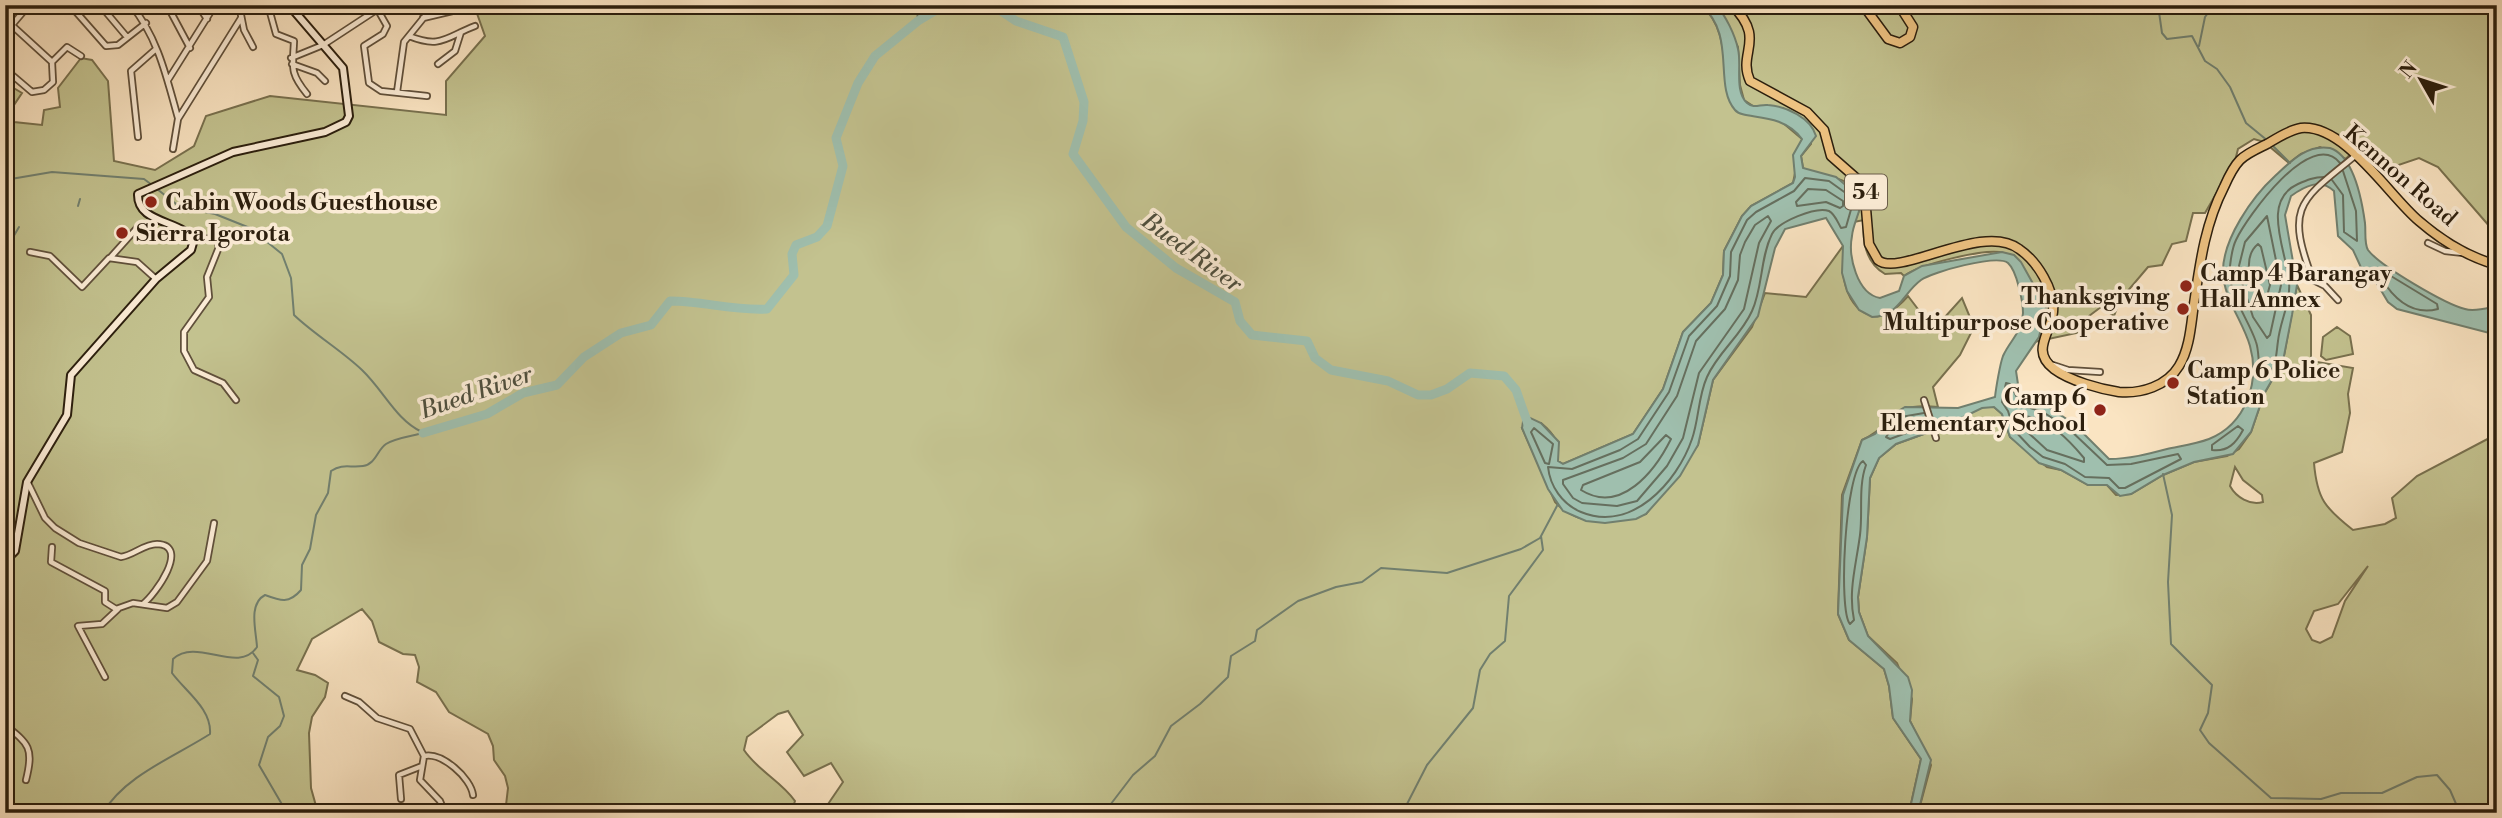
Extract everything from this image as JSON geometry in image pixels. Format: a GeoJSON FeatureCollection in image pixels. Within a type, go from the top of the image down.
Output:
{"type":"FeatureCollection","features":[{"type":"Feature","properties":{"kind":"highway","name":"54"},"geometry":{"type":"LineString","coordinates":[[1732,5],[1751,34],[1747,70],[1750,80],[1807,112],[1824,131],[1831,156],[1864,185],[1869,244],[1878,260],[1892,266],[1919,256],[1997,240],[2019,248],[2040,272],[2052,297],[2053,314],[2042,348],[2049,364]]}},
{"type":"Feature","properties":{"kind":"highway"},"geometry":{"type":"LineString","coordinates":[[1863,5],[1888,39],[1900,43],[1910,37],[1913,27],[1899,5]]}},
{"type":"Feature","properties":{"kind":"highway","name":"Kennon Road"},"geometry":{"type":"LineString","coordinates":[[2049,364],[2063,374],[2123,392],[2145,390],[2172,375],[2180,364],[2187,345],[2210,216],[2238,162],[2300,128],[2317,131],[2356,155],[2419,222],[2467,253],[2497,265]]}},
{"type":"Feature","properties":{"kind":"main road"},"geometry":{"type":"LineString","coordinates":[[5,561],[15,551],[27,482],[67,415],[71,375],[156,279],[191,250],[193,239],[180,229],[161,223],[144,208],[138,195],[233,152],[326,132],[346,122],[349,116],[344,70],[289,5]]}},
{"type":"Feature","properties":{"kind":"main road"},"geometry":{"type":"LineString","coordinates":[[5,689],[9,700],[5,707]]}},
{"type":"Feature","properties":{"kind":"street"},"geometry":{"type":"LineString","coordinates":[[12,25],[29,5]]}},
{"type":"Feature","properties":{"kind":"street"},"geometry":{"type":"LineString","coordinates":[[70,5],[106,46],[118,45],[146,23]]}},
{"type":"Feature","properties":{"kind":"street"},"geometry":{"type":"LineString","coordinates":[[100,5],[127,37]]}},
{"type":"Feature","properties":{"kind":"street"},"geometry":{"type":"LineString","coordinates":[[131,5],[146,23],[168,81],[178,119]]}},
{"type":"Feature","properties":{"kind":"street"},"geometry":{"type":"LineString","coordinates":[[167,5],[191,49]]}},
{"type":"Feature","properties":{"kind":"street"},"geometry":{"type":"LineString","coordinates":[[198,5],[206,19]]}},
{"type":"Feature","properties":{"kind":"street"},"geometry":{"type":"LineString","coordinates":[[168,81],[191,49],[215,5]]}},
{"type":"Feature","properties":{"kind":"street"},"geometry":{"type":"LineString","coordinates":[[239,5],[241,18],[253,47]]}},
{"type":"Feature","properties":{"kind":"street"},"geometry":{"type":"LineString","coordinates":[[268,5],[276,34],[294,41],[294,79],[307,94]]}},
{"type":"Feature","properties":{"kind":"street"},"geometry":{"type":"LineString","coordinates":[[375,5],[387,26],[383,34],[367,43],[363,51],[369,83],[374,89],[427,96]]}},
{"type":"Feature","properties":{"kind":"street"},"geometry":{"type":"LineString","coordinates":[[292,61],[323,45],[384,5]]}},
{"type":"Feature","properties":{"kind":"street"},"geometry":{"type":"LineString","coordinates":[[397,92],[402,48],[434,5]]}},
{"type":"Feature","properties":{"kind":"street"},"geometry":{"type":"LineString","coordinates":[[422,18],[461,9]]}},
{"type":"Feature","properties":{"kind":"street"},"geometry":{"type":"LineString","coordinates":[[173,149],[178,119],[241,18]]}},
{"type":"Feature","properties":{"kind":"street"},"geometry":{"type":"LineString","coordinates":[[5,19],[52,62],[53,82],[36,93],[5,69]]}},
{"type":"Feature","properties":{"kind":"street"},"geometry":{"type":"LineString","coordinates":[[409,36],[426,43],[443,42],[475,26]]}},
{"type":"Feature","properties":{"kind":"street"},"geometry":{"type":"LineString","coordinates":[[438,64],[455,51],[461,31]]}},
{"type":"Feature","properties":{"kind":"street"},"geometry":{"type":"LineString","coordinates":[[52,62],[67,47],[81,56]]}},
{"type":"Feature","properties":{"kind":"street"},"geometry":{"type":"LineString","coordinates":[[138,137],[131,71],[156,49]]}},
{"type":"Feature","properties":{"kind":"street"},"geometry":{"type":"LineString","coordinates":[[292,61],[317,73],[324,81]]}},
{"type":"Feature","properties":{"kind":"street"},"geometry":{"type":"LineString","coordinates":[[2338,300],[2325,286],[2313,280],[2298,233],[2302,204],[2316,187],[2356,155]]}},
{"type":"Feature","properties":{"kind":"street"},"geometry":{"type":"LineString","coordinates":[[30,251],[50,256],[82,287],[137,228]]}},
{"type":"Feature","properties":{"kind":"street"},"geometry":{"type":"LineString","coordinates":[[193,239],[211,237],[219,241],[219,247],[206,277],[209,297],[184,332],[184,351],[194,370],[223,383],[236,400]]}},
{"type":"Feature","properties":{"kind":"street"},"geometry":{"type":"LineString","coordinates":[[2428,243],[2445,251],[2467,253]]}},
{"type":"Feature","properties":{"kind":"street"},"geometry":{"type":"LineString","coordinates":[[109,258],[137,262],[156,279]]}},
{"type":"Feature","properties":{"kind":"street"},"geometry":{"type":"LineString","coordinates":[[2049,364],[2068,370],[2100,372]]}},
{"type":"Feature","properties":{"kind":"street"},"geometry":{"type":"LineString","coordinates":[[1924,400],[1936,438]]}},
{"type":"Feature","properties":{"kind":"street"},"geometry":{"type":"LineString","coordinates":[[27,482],[45,518],[79,544],[121,557],[153,544],[169,550],[172,556],[169,568],[142,604]]}},
{"type":"Feature","properties":{"kind":"street"},"geometry":{"type":"LineString","coordinates":[[105,677],[78,626],[102,624],[119,608],[129,604],[163,609],[174,606],[207,561],[214,523]]}},
{"type":"Feature","properties":{"kind":"street"},"geometry":{"type":"LineString","coordinates":[[52,547],[51,562],[98,587],[106,593],[105,602],[119,608]]}},
{"type":"Feature","properties":{"kind":"street"},"geometry":{"type":"LineString","coordinates":[[345,696],[364,706],[377,718],[410,729],[424,756],[420,780],[440,801],[446,813]]}},
{"type":"Feature","properties":{"kind":"street"},"geometry":{"type":"LineString","coordinates":[[5,725],[22,737],[28,746],[26,779]]}},
{"type":"Feature","properties":{"kind":"street"},"geometry":{"type":"LineString","coordinates":[[424,756],[433,754],[446,762],[471,786],[473,795]]}},
{"type":"Feature","properties":{"kind":"street"},"geometry":{"type":"LineString","coordinates":[[401,799],[399,775],[422,766]]}},
{"type":"Feature","properties":{"kind":"shaded area"},"geometry":{"type":"Polygon","coordinates":[[[474,5],[1701,5],[1716,25],[1720,37],[1729,99],[1783,123],[1802,139],[1793,183],[1751,206],[1742,216],[1724,251],[1723,275],[1711,303],[1683,332],[1663,389],[1633,434],[1563,464],[1558,461],[1558,449],[1553,436],[1541,423],[1522,428],[1555,502],[1565,511],[1576,517],[1598,521],[1646,514],[1698,445],[1713,380],[1752,327],[1765,293],[1806,297],[1843,246],[1843,275],[1848,293],[1861,310],[1869,314],[1888,312],[1908,296],[1924,317],[1945,317],[1962,298],[1974,327],[1960,355],[1933,387],[1938,407],[1921,406],[1901,411],[1862,440],[1842,495],[1838,614],[1849,640],[1884,669],[1893,718],[1921,759],[1909,813],[822,813],[843,782],[831,763],[804,776],[787,752],[803,735],[788,711],[778,714],[747,737],[744,750],[795,801],[791,813],[500,813],[506,805],[508,788],[505,776],[494,760],[493,746],[488,734],[449,712],[436,692],[417,682],[419,667],[415,655],[403,654],[379,642],[372,621],[362,609],[312,639],[297,670],[315,675],[328,683],[325,697],[312,717],[309,733],[311,788],[318,813],[5,813],[5,83],[22,93],[10,111],[14,122],[42,125],[44,110],[60,107],[58,88],[81,58],[92,60],[108,81],[114,161],[155,170],[194,146],[206,116],[270,96],[446,115],[446,81],[485,36],[474,5]]]}},
{"type":"Feature","properties":{"kind":"shaded area"},"geometry":{"type":"Polygon","coordinates":[[[1716,5],[2497,5],[2497,235],[2438,167],[2419,158],[2378,172],[2352,152],[2346,159],[2320,147],[2301,154],[2289,163],[2264,142],[2254,139],[2238,149],[2235,161],[2205,213],[2193,213],[2186,241],[2172,244],[2162,265],[2148,267],[2120,300],[2114,316],[2101,307],[2089,316],[2086,331],[2034,342],[2045,323],[2045,308],[2022,266],[2009,255],[1995,252],[1953,258],[1904,276],[1901,273],[1885,274],[1873,264],[1867,251],[1864,220],[1854,222],[1861,205],[1858,192],[1853,186],[1836,178],[1803,168],[1801,156],[1811,144],[1810,126],[1783,108],[1753,106],[1744,100],[1740,85],[1738,47],[1716,5]]]}},
{"type":"Feature","properties":{"kind":"shaded area"},"geometry":{"type":"Polygon","coordinates":[[[2297,285],[2311,315],[2311,361],[2353,368],[2348,394],[2350,413],[2342,452],[2314,463],[2317,486],[2324,502],[2353,530],[2385,524],[2396,518],[2392,498],[2417,476],[2497,434],[2497,813],[2017,813],[2013,804],[1992,804],[1967,813],[1918,813],[1931,765],[1910,721],[1912,699],[1897,663],[1868,636],[1859,612],[1858,597],[1867,537],[1870,478],[1879,458],[1896,444],[1943,427],[1982,407],[1994,407],[2002,414],[2010,437],[2047,467],[2061,470],[2088,485],[2107,485],[2116,495],[2131,494],[2163,475],[2194,462],[2227,456],[2239,449],[2251,432],[2264,394],[2283,361],[2297,285]],[[2235,467],[2230,486],[2233,490],[2248,502],[2263,502],[2262,495],[2243,480],[2235,467]],[[2368,566],[2338,604],[2314,611],[2306,629],[2312,640],[2320,643],[2332,637],[2345,601],[2368,566]]]}},
{"type":"Feature","properties":{"kind":"shaded area"},"geometry":{"type":"Polygon","coordinates":[[[2337,327],[2350,336],[2353,354],[2326,360],[2321,356],[2323,337],[2337,327]]]}},
{"type":"Feature","properties":{"kind":"water"},"geometry":{"type":"Polygon","coordinates":[[[1701,5],[1716,5],[1730,26],[1739,55],[1739,85],[1747,103],[1752,106],[1782,108],[1797,114],[1809,124],[1816,136],[1801,156],[1803,168],[1836,177],[1861,198],[1851,254],[1856,273],[1865,289],[1880,298],[1899,291],[1904,276],[1922,266],[2002,252],[2014,255],[2021,262],[2046,307],[2039,337],[2016,371],[2019,391],[2025,399],[2047,406],[2074,424],[2109,459],[2138,456],[2209,439],[2222,432],[2241,412],[2251,387],[2253,360],[2247,337],[2226,291],[2224,259],[2233,232],[2257,195],[2293,159],[2307,151],[2330,148],[2345,160],[2351,169],[2362,203],[2367,247],[2375,257],[2414,284],[2456,306],[2473,310],[2497,306],[2497,335],[2397,309],[2388,302],[2376,282],[2364,274],[2353,250],[2338,236],[2334,191],[2323,185],[2312,185],[2291,196],[2285,215],[2297,285],[2283,361],[2264,394],[2251,432],[2233,454],[2194,462],[2163,475],[2131,494],[2120,496],[2107,485],[2088,485],[2061,470],[2039,463],[2010,437],[2002,414],[1994,407],[1982,408],[1943,427],[1896,444],[1879,458],[1870,478],[1867,537],[1858,597],[1859,612],[1868,636],[1908,677],[1912,690],[1910,721],[1931,760],[1918,813],[1909,813],[1921,759],[1893,718],[1884,669],[1849,640],[1838,614],[1843,495],[1862,440],[1875,434],[1892,415],[1905,407],[1958,408],[1995,397],[2003,356],[2018,331],[2023,313],[2017,279],[2008,263],[1979,262],[1927,277],[1915,285],[1894,309],[1881,316],[1872,317],[1859,310],[1847,291],[1842,273],[1843,246],[1826,218],[1785,229],[1775,248],[1758,316],[1713,380],[1698,445],[1680,476],[1646,514],[1636,519],[1605,523],[1586,521],[1563,511],[1548,489],[1522,428],[1524,415],[1541,423],[1559,442],[1558,461],[1563,464],[1633,434],[1663,389],[1683,332],[1711,303],[1723,275],[1724,251],[1742,216],[1751,206],[1793,183],[1793,155],[1802,139],[1784,124],[1735,110],[1725,87],[1722,45],[1718,31],[1712,17],[1701,5]]]}},
{"type":"Feature","properties":{"kind":"waterway"},"geometry":{"type":"LineString","coordinates":[[907,5],[917,10],[918,21]]}},
{"type":"Feature","properties":{"kind":"waterway","name":"Bued River"},"geometry":{"type":"LineString","coordinates":[[423,433],[487,414],[523,393],[557,385],[584,357],[621,333],[651,325],[670,301],[767,309],[794,275],[792,254],[796,245],[817,237],[827,226],[843,166],[836,138],[858,83],[875,56],[918,21],[945,5]]}},
{"type":"Feature","properties":{"kind":"waterway","name":"Bued River"},"geometry":{"type":"LineString","coordinates":[[992,5],[1016,21],[1063,37],[1084,102],[1083,121],[1073,154],[1126,227],[1176,268],[1235,302],[1240,321],[1252,335],[1307,341],[1315,358],[1331,370],[1388,381],[1418,395],[1431,395],[1447,389],[1470,373],[1504,376],[1516,390],[1528,424]]}},
{"type":"Feature","properties":{"kind":"waterway"},"geometry":{"type":"LineString","coordinates":[[2158,5],[2162,33],[2167,39],[2192,36],[2205,61],[2217,69],[2230,87],[2246,123],[2268,141]]}},
{"type":"Feature","properties":{"kind":"waterway"},"geometry":{"type":"LineString","coordinates":[[2199,46],[2205,17],[2214,5]]}},
{"type":"Feature","properties":{"kind":"waterway"},"geometry":{"type":"LineString","coordinates":[[2272,145],[2290,163]]}},
{"type":"Feature","properties":{"kind":"waterway"},"geometry":{"type":"LineString","coordinates":[[5,180],[52,172],[144,179],[152,185]]}},
{"type":"Feature","properties":{"kind":"waterway"},"geometry":{"type":"LineString","coordinates":[[157,189],[180,207],[215,214],[250,228],[282,254],[291,278],[294,315],[362,370],[397,413],[422,432]]}},
{"type":"Feature","properties":{"kind":"waterway"},"geometry":{"type":"LineString","coordinates":[[78,206],[80,199]]}},
{"type":"Feature","properties":{"kind":"waterway"},"geometry":{"type":"LineString","coordinates":[[5,251],[19,227]]}},
{"type":"Feature","properties":{"kind":"waterway"},"geometry":{"type":"LineString","coordinates":[[5,296],[5,306]]}},
{"type":"Feature","properties":{"kind":"waterway","name":"Bued River"},"geometry":{"type":"LineString","coordinates":[[103,813],[112,800],[137,778],[210,734],[210,725],[203,709],[172,673],[173,659],[183,653],[194,652],[239,658],[249,655],[257,647],[254,618],[260,599],[265,595],[280,600],[289,599],[301,590],[302,565],[310,549],[316,515],[328,493],[331,471],[343,466],[367,465],[386,444],[423,433]]}},
{"type":"Feature","properties":{"kind":"waterway"},"geometry":{"type":"LineString","coordinates":[[2163,474],[2172,515],[2168,582],[2171,644],[2212,685],[2208,713],[2200,730],[2209,743],[2271,798],[2321,799],[2341,793],[2382,793],[2417,777],[2437,775],[2450,790],[2460,813]]}},
{"type":"Feature","properties":{"kind":"waterway"},"geometry":{"type":"LineString","coordinates":[[1104,813],[1133,775],[1155,756],[1171,726],[1200,704],[1228,677],[1231,656],[1255,641],[1257,630],[1298,601],[1336,587],[1362,582],[1381,568],[1447,573],[1521,549],[1540,538],[1558,504]]}},
{"type":"Feature","properties":{"kind":"waterway"},"geometry":{"type":"LineString","coordinates":[[1395,813],[1406,806],[1427,765],[1473,708],[1480,670],[1490,654],[1505,641],[1509,596],[1543,550],[1541,536]]}},
{"type":"Feature","properties":{"kind":"waterway"},"geometry":{"type":"LineString","coordinates":[[253,653],[258,660],[253,676],[279,697],[284,716],[280,726],[268,737],[259,765],[287,813]]}},
{"type":"Feature","properties":{"kind":"place","name":"Cabin Woods Guesthouse"},"geometry":{"type":"Point","coordinates":[151,202]}},
{"type":"Feature","properties":{"kind":"place","name":"Sierra Igorota"},"geometry":{"type":"Point","coordinates":[122,233]}},
{"type":"Feature","properties":{"kind":"place","name":"Camp 4 Barangay Hall Annex"},"geometry":{"type":"Point","coordinates":[2186,286]}},
{"type":"Feature","properties":{"kind":"place","name":"Thanksgiving Multipurpose Cooperative"},"geometry":{"type":"Point","coordinates":[2183,309]}},
{"type":"Feature","properties":{"kind":"place","name":"Camp 6 Police Station"},"geometry":{"type":"Point","coordinates":[2173,383]}},
{"type":"Feature","properties":{"kind":"place","name":"Camp 6 Elementary School"},"geometry":{"type":"Point","coordinates":[2100,410]}}]}
